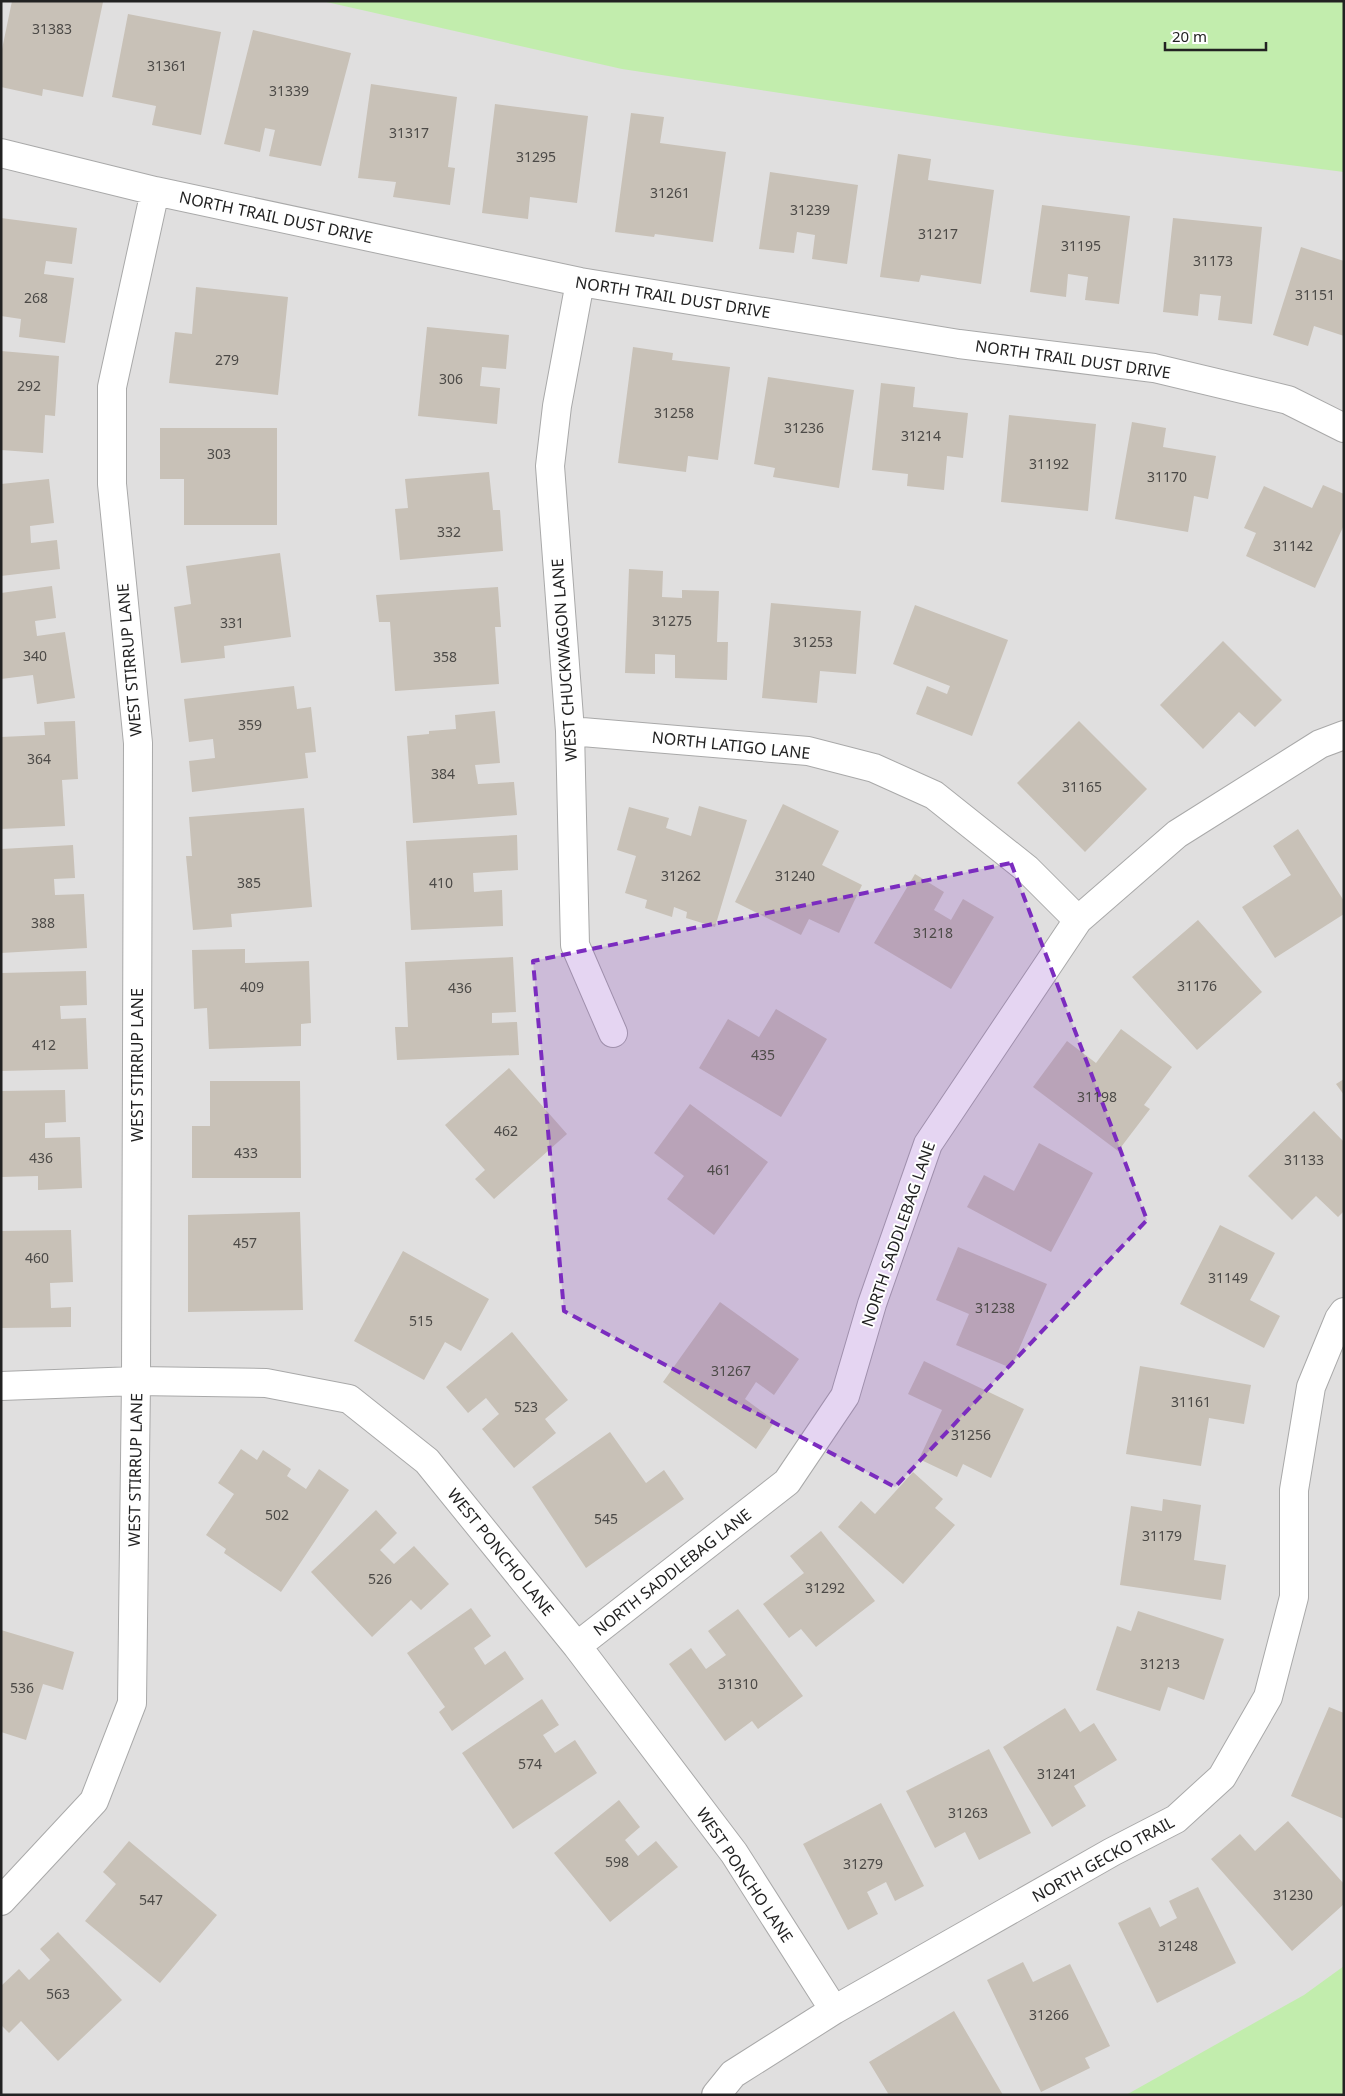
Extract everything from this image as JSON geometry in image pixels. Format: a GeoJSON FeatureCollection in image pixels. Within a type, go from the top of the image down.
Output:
{"type":"FeatureCollection","features":[{"type":"Feature","properties":{"kind":"street","name":"NORTH TRAIL DUST DRIVE"},"geometry":{"type":"LineString","coordinates":[[1,153],[155,191],[580,282],[959,344],[1154,368],[1288,400],[1344,428]]}},
{"type":"Feature","properties":{"kind":"street","name":"WEST STIRRUP LANE"},"geometry":{"type":"LineString","coordinates":[[1,1901],[94,1802],[132,1703],[136,1381],[138,743],[112,484],[112,387],[155,191]]}},
{"type":"Feature","properties":{"kind":"street","name":"WEST CHUCKWAGON LANE"},"geometry":{"type":"LineString","coordinates":[[580,282],[557,406],[550,466],[570,731],[575,945],[613,1034]]}},
{"type":"Feature","properties":{"kind":"street","name":"NORTH LATIGO LANE"},"geometry":{"type":"LineString","coordinates":[[570,731],[808,751],[874,768],[934,795],[1026,870],[1078,920]]}},
{"type":"Feature","properties":{"kind":"street","name":"NORTH SADDLEBAG LANE"},"geometry":{"type":"LineString","coordinates":[[577,1646],[787,1482],[844,1396],[872,1304],[928,1144],[1078,920],[1177,834],[1320,744],[1344,735]]}},
{"type":"Feature","properties":{"kind":"street","name":"NORTH GECKO TRAIL"},"geometry":{"type":"LineString","coordinates":[[716,2095],[733,2074],[834,2010],[1112,1852],[1176,1819],[1222,1777],[1268,1698],[1294,1597],[1294,1490],[1311,1387],[1339,1319],[1344,1312]]}},
{"type":"Feature","properties":{"kind":"street","name":"WEST PONCHO LANE"},"geometry":{"type":"LineString","coordinates":[[1,1386],[136,1381],[266,1382],[349,1399],[427,1461],[577,1646],[734,1854],[834,2010]]}},
{"type":"Feature","properties":{"kind":"highlighted area"},"geometry":{"type":"Polygon","coordinates":[[[1011,863],[1147,1220],[895,1487],[564,1311],[533,961],[1011,863]]]}},
{"type":"Feature","properties":{"kind":"shaded area"},"geometry":{"type":"Polygon","coordinates":[[[1,1],[1344,1],[1344,2095],[1,2095],[1,1]]]}},
{"type":"Feature","properties":{"kind":"green space"},"geometry":{"type":"Polygon","coordinates":[[[322,1],[1344,1],[1344,172],[1064,136],[622,69],[322,1]]]}},
{"type":"Feature","properties":{"kind":"green space"},"geometry":{"type":"Polygon","coordinates":[[[1344,1966],[1344,2095],[1126,2095],[1304,1995],[1344,1966]]]}},
{"type":"Feature","properties":{"kind":"building"},"geometry":{"type":"Polygon","coordinates":[[[12,1],[103,2],[83,97],[43,89],[42,96],[1,87],[1,54],[12,1]]]}},
{"type":"Feature","properties":{"kind":"building"},"geometry":{"type":"Polygon","coordinates":[[[128,14],[221,32],[201,135],[152,125],[156,106],[112,97],[128,14]]]}},
{"type":"Feature","properties":{"kind":"building"},"geometry":{"type":"Polygon","coordinates":[[[253,30],[351,53],[321,166],[269,156],[275,130],[265,128],[260,152],[224,144],[253,30]]]}},
{"type":"Feature","properties":{"kind":"building"},"geometry":{"type":"Polygon","coordinates":[[[371,84],[457,97],[448,167],[455,168],[450,205],[393,197],[396,182],[358,178],[371,84]]]}},
{"type":"Feature","properties":{"kind":"building"},"geometry":{"type":"Polygon","coordinates":[[[495,104],[588,116],[577,203],[530,197],[528,219],[482,213],[495,104]]]}},
{"type":"Feature","properties":{"kind":"building"},"geometry":{"type":"Polygon","coordinates":[[[631,113],[664,117],[660,143],[726,152],[713,242],[655,234],[654,237],[615,232],[631,113]]]}},
{"type":"Feature","properties":{"kind":"building"},"geometry":{"type":"Polygon","coordinates":[[[898,154],[931,159],[928,180],[994,190],[981,284],[921,275],[919,282],[880,277],[898,154]]]}},
{"type":"Feature","properties":{"kind":"building"},"geometry":{"type":"Polygon","coordinates":[[[770,172],[858,185],[847,264],[812,259],[815,235],[797,232],[794,253],[759,249],[770,172]]]}},
{"type":"Feature","properties":{"kind":"building"},"geometry":{"type":"Polygon","coordinates":[[[1042,205],[1130,216],[1119,304],[1085,300],[1088,277],[1068,274],[1066,297],[1030,292],[1042,205]]]}},
{"type":"Feature","properties":{"kind":"building"},"geometry":{"type":"Polygon","coordinates":[[[1,218],[77,228],[72,264],[46,261],[44,274],[74,278],[65,343],[19,337],[21,319],[1,316],[1,218]]]}},
{"type":"Feature","properties":{"kind":"building"},"geometry":{"type":"Polygon","coordinates":[[[1173,218],[1262,227],[1252,324],[1218,320],[1221,296],[1200,294],[1198,316],[1163,312],[1173,218]]]}},
{"type":"Feature","properties":{"kind":"building"},"geometry":{"type":"Polygon","coordinates":[[[1301,247],[1344,261],[1344,336],[1314,326],[1308,346],[1273,335],[1301,247]]]}},
{"type":"Feature","properties":{"kind":"building"},"geometry":{"type":"Polygon","coordinates":[[[196,287],[288,297],[278,395],[169,383],[175,332],[192,334],[196,287]]]}},
{"type":"Feature","properties":{"kind":"building"},"geometry":{"type":"Polygon","coordinates":[[[427,327],[509,335],[506,369],[482,367],[480,386],[500,388],[497,424],[418,416],[427,327]]]}},
{"type":"Feature","properties":{"kind":"building"},"geometry":{"type":"Polygon","coordinates":[[[633,347],[673,353],[672,360],[730,367],[718,460],[688,456],[686,472],[618,463],[633,347]]]}},
{"type":"Feature","properties":{"kind":"building"},"geometry":{"type":"Polygon","coordinates":[[[1,351],[59,356],[55,416],[45,415],[43,453],[1,450],[1,351]]]}},
{"type":"Feature","properties":{"kind":"building"},"geometry":{"type":"Polygon","coordinates":[[[768,377],[854,390],[839,488],[773,477],[775,468],[754,464],[768,377]]]}},
{"type":"Feature","properties":{"kind":"building"},"geometry":{"type":"Polygon","coordinates":[[[881,383],[915,387],[913,407],[968,413],[963,458],[947,456],[944,490],[907,486],[908,474],[872,470],[881,383]]]}},
{"type":"Feature","properties":{"kind":"building"},"geometry":{"type":"Polygon","coordinates":[[[1009,415],[1096,424],[1088,511],[1001,502],[1009,415]]]}},
{"type":"Feature","properties":{"kind":"building"},"geometry":{"type":"Polygon","coordinates":[[[1132,422],[1166,428],[1163,447],[1216,456],[1208,499],[1194,496],[1188,532],[1115,519],[1132,422]]]}},
{"type":"Feature","properties":{"kind":"building"},"geometry":{"type":"Polygon","coordinates":[[[160,428],[277,428],[277,525],[184,525],[184,479],[160,479],[160,428]]]}},
{"type":"Feature","properties":{"kind":"building"},"geometry":{"type":"Polygon","coordinates":[[[489,472],[493,510],[500,510],[503,551],[400,560],[395,509],[408,508],[405,479],[489,472]]]}},
{"type":"Feature","properties":{"kind":"building"},"geometry":{"type":"Polygon","coordinates":[[[49,479],[54,523],[30,526],[31,543],[57,540],[60,569],[1,576],[1,484],[49,479]]]}},
{"type":"Feature","properties":{"kind":"building"},"geometry":{"type":"Polygon","coordinates":[[[1323,485],[1344,494],[1344,525],[1315,588],[1246,556],[1256,533],[1244,528],[1264,486],[1312,508],[1323,485]]]}},
{"type":"Feature","properties":{"kind":"building"},"geometry":{"type":"Polygon","coordinates":[[[280,553],[291,637],[224,646],[225,658],[181,663],[174,607],[191,604],[186,566],[280,553]]]}},
{"type":"Feature","properties":{"kind":"building"},"geometry":{"type":"Polygon","coordinates":[[[629,569],[663,571],[662,597],[682,598],[682,590],[719,591],[717,642],[728,642],[727,680],[675,678],[675,655],[655,654],[655,674],[625,673],[629,569]]]}},
{"type":"Feature","properties":{"kind":"building"},"geometry":{"type":"Polygon","coordinates":[[[52,586],[56,618],[35,621],[37,636],[65,632],[75,698],[37,704],[33,675],[1,679],[1,593],[52,586]]]}},
{"type":"Feature","properties":{"kind":"building"},"geometry":{"type":"Polygon","coordinates":[[[498,587],[501,627],[495,627],[499,684],[395,691],[390,622],[379,622],[376,595],[498,587]]]}},
{"type":"Feature","properties":{"kind":"building"},"geometry":{"type":"Polygon","coordinates":[[[771,603],[861,611],[856,674],[820,671],[817,703],[762,698],[771,603]]]}},
{"type":"Feature","properties":{"kind":"building"},"geometry":{"type":"Polygon","coordinates":[[[915,605],[1008,640],[972,736],[916,714],[927,686],[947,694],[950,686],[893,664],[915,605]]]}},
{"type":"Feature","properties":{"kind":"building"},"geometry":{"type":"Polygon","coordinates":[[[1223,641],[1282,700],[1255,727],[1239,712],[1203,749],[1160,705],[1223,641]]]}},
{"type":"Feature","properties":{"kind":"building"},"geometry":{"type":"Polygon","coordinates":[[[294,686],[297,709],[311,707],[316,752],[305,753],[308,778],[192,792],[189,761],[215,758],[213,739],[189,742],[184,699],[294,686]]]}},
{"type":"Feature","properties":{"kind":"building"},"geometry":{"type":"Polygon","coordinates":[[[495,711],[500,763],[475,765],[478,784],[514,782],[517,815],[413,823],[407,736],[429,734],[429,731],[456,729],[455,715],[495,711]]]}},
{"type":"Feature","properties":{"kind":"building"},"geometry":{"type":"Polygon","coordinates":[[[75,721],[78,779],[62,780],[65,826],[1,829],[1,737],[45,735],[44,722],[75,721]]]}},
{"type":"Feature","properties":{"kind":"building"},"geometry":{"type":"Polygon","coordinates":[[[1079,721],[1147,789],[1085,852],[1017,783],[1079,721]]]}},
{"type":"Feature","properties":{"kind":"building"},"geometry":{"type":"Polygon","coordinates":[[[783,804],[839,831],[822,865],[862,885],[839,933],[809,919],[801,935],[735,902],[783,804]]]}},
{"type":"Feature","properties":{"kind":"building"},"geometry":{"type":"Polygon","coordinates":[[[699,806],[747,820],[715,927],[686,918],[687,912],[674,907],[672,917],[645,908],[647,900],[625,893],[636,856],[617,850],[629,807],[669,818],[666,828],[691,836],[699,806]]]}},
{"type":"Feature","properties":{"kind":"building"},"geometry":{"type":"Polygon","coordinates":[[[304,808],[312,907],[231,914],[232,927],[193,930],[186,856],[192,856],[189,817],[304,808]]]}},
{"type":"Feature","properties":{"kind":"building"},"geometry":{"type":"Polygon","coordinates":[[[1298,829],[1344,901],[1344,914],[1275,958],[1242,907],[1291,875],[1273,846],[1298,829]]]}},
{"type":"Feature","properties":{"kind":"building"},"geometry":{"type":"Polygon","coordinates":[[[517,835],[518,870],[473,873],[474,892],[502,890],[503,926],[411,930],[406,841],[517,835]]]}},
{"type":"Feature","properties":{"kind":"building"},"geometry":{"type":"Polygon","coordinates":[[[73,845],[75,878],[54,879],[55,895],[84,894],[87,948],[1,953],[1,849],[73,845]]]}},
{"type":"Feature","properties":{"kind":"building"},"geometry":{"type":"Polygon","coordinates":[[[915,874],[944,892],[934,910],[951,920],[963,899],[994,917],[951,989],[874,943],[915,874]]]}},
{"type":"Feature","properties":{"kind":"building"},"geometry":{"type":"Polygon","coordinates":[[[1198,920],[1262,992],[1197,1050],[1132,977],[1198,920]]]}},
{"type":"Feature","properties":{"kind":"building"},"geometry":{"type":"Polygon","coordinates":[[[245,949],[245,963],[309,961],[311,1023],[301,1024],[301,1046],[209,1049],[207,1008],[194,1009],[192,950],[245,949]]]}},
{"type":"Feature","properties":{"kind":"building"},"geometry":{"type":"Polygon","coordinates":[[[513,957],[516,1012],[492,1013],[492,1023],[517,1022],[519,1055],[397,1060],[395,1027],[408,1027],[405,962],[513,957]]]}},
{"type":"Feature","properties":{"kind":"building"},"geometry":{"type":"Polygon","coordinates":[[[86,971],[87,1005],[60,1006],[61,1019],[86,1018],[88,1069],[1,1071],[1,973],[86,971]]]}},
{"type":"Feature","properties":{"kind":"building"},"geometry":{"type":"Polygon","coordinates":[[[776,1009],[827,1039],[781,1117],[699,1068],[728,1019],[759,1037],[776,1009]]]}},
{"type":"Feature","properties":{"kind":"building"},"geometry":{"type":"Polygon","coordinates":[[[1121,1029],[1172,1067],[1144,1105],[1150,1109],[1118,1151],[1033,1087],[1067,1041],[1096,1063],[1121,1029]]]}},
{"type":"Feature","properties":{"kind":"building"},"geometry":{"type":"Polygon","coordinates":[[[509,1068],[567,1134],[494,1199],[475,1179],[485,1170],[445,1125],[509,1068]]]}},
{"type":"Feature","properties":{"kind":"building"},"geometry":{"type":"Polygon","coordinates":[[[1344,1079],[1344,1095],[1336,1084],[1344,1079]]]}},
{"type":"Feature","properties":{"kind":"building"},"geometry":{"type":"Polygon","coordinates":[[[210,1081],[300,1081],[301,1178],[192,1178],[192,1126],[210,1126],[210,1081]]]}},
{"type":"Feature","properties":{"kind":"building"},"geometry":{"type":"Polygon","coordinates":[[[65,1090],[66,1122],[45,1123],[45,1138],[80,1137],[82,1188],[38,1190],[38,1176],[1,1177],[1,1091],[65,1090]]]}},
{"type":"Feature","properties":{"kind":"building"},"geometry":{"type":"Polygon","coordinates":[[[690,1104],[768,1162],[714,1235],[667,1199],[684,1176],[654,1153],[690,1104]]]}},
{"type":"Feature","properties":{"kind":"building"},"geometry":{"type":"Polygon","coordinates":[[[1314,1111],[1344,1142],[1344,1211],[1338,1217],[1316,1196],[1292,1220],[1248,1176],[1314,1111]]]}},
{"type":"Feature","properties":{"kind":"building"},"geometry":{"type":"Polygon","coordinates":[[[1039,1143],[1093,1173],[1051,1252],[967,1207],[984,1175],[1014,1191],[1039,1143]]]}},
{"type":"Feature","properties":{"kind":"building"},"geometry":{"type":"Polygon","coordinates":[[[300,1212],[303,1310],[188,1312],[188,1215],[300,1212]]]}},
{"type":"Feature","properties":{"kind":"building"},"geometry":{"type":"Polygon","coordinates":[[[1220,1225],[1275,1253],[1250,1300],[1280,1316],[1264,1348],[1180,1304],[1220,1225]]]}},
{"type":"Feature","properties":{"kind":"building"},"geometry":{"type":"Polygon","coordinates":[[[71,1230],[73,1282],[50,1283],[51,1308],[71,1307],[71,1327],[1,1328],[1,1231],[71,1230]]]}},
{"type":"Feature","properties":{"kind":"building"},"geometry":{"type":"Polygon","coordinates":[[[958,1247],[1047,1284],[1011,1368],[956,1345],[969,1314],[936,1300],[958,1247]]]}},
{"type":"Feature","properties":{"kind":"building"},"geometry":{"type":"Polygon","coordinates":[[[403,1251],[489,1299],[461,1351],[445,1342],[424,1380],[354,1341],[403,1251]]]}},
{"type":"Feature","properties":{"kind":"building"},"geometry":{"type":"Polygon","coordinates":[[[720,1302],[799,1359],[774,1395],[756,1382],[745,1399],[775,1421],[756,1449],[663,1382],[720,1302]]]}},
{"type":"Feature","properties":{"kind":"building"},"geometry":{"type":"Polygon","coordinates":[[[512,1332],[568,1400],[545,1419],[556,1433],[514,1468],[482,1429],[499,1414],[486,1398],[468,1413],[446,1387],[512,1332]]]}},
{"type":"Feature","properties":{"kind":"building"},"geometry":{"type":"Polygon","coordinates":[[[924,1361],[1024,1409],[991,1478],[963,1464],[957,1477],[919,1459],[942,1410],[908,1394],[924,1361]]]}},
{"type":"Feature","properties":{"kind":"building"},"geometry":{"type":"Polygon","coordinates":[[[1140,1366],[1251,1385],[1244,1424],[1209,1418],[1201,1466],[1126,1454],[1140,1366]]]}},
{"type":"Feature","properties":{"kind":"building"},"geometry":{"type":"Polygon","coordinates":[[[610,1432],[646,1483],[664,1470],[684,1499],[586,1568],[532,1487],[610,1432]]]}},
{"type":"Feature","properties":{"kind":"building"},"geometry":{"type":"Polygon","coordinates":[[[241,1449],[257,1460],[263,1450],[291,1469],[287,1476],[306,1489],[319,1469],[349,1490],[281,1592],[224,1553],[226,1549],[206,1535],[234,1494],[218,1483],[241,1449]]]}},
{"type":"Feature","properties":{"kind":"building"},"geometry":{"type":"Polygon","coordinates":[[[913,1472],[943,1499],[935,1508],[955,1525],[903,1584],[838,1527],[861,1501],[875,1514],[913,1472]]]}},
{"type":"Feature","properties":{"kind":"building"},"geometry":{"type":"Polygon","coordinates":[[[1163,1499],[1201,1505],[1194,1560],[1226,1565],[1221,1600],[1120,1585],[1131,1506],[1162,1511],[1163,1499]]]}},
{"type":"Feature","properties":{"kind":"building"},"geometry":{"type":"Polygon","coordinates":[[[376,1510],[397,1533],[380,1550],[394,1564],[414,1546],[449,1584],[421,1610],[411,1600],[372,1637],[311,1572],[376,1510]]]}},
{"type":"Feature","properties":{"kind":"building"},"geometry":{"type":"Polygon","coordinates":[[[821,1531],[875,1601],[816,1647],[801,1629],[789,1638],[763,1604],[804,1573],[790,1556],[821,1531]]]}},
{"type":"Feature","properties":{"kind":"building"},"geometry":{"type":"Polygon","coordinates":[[[471,1608],[491,1636],[474,1648],[485,1665],[505,1651],[524,1679],[452,1731],[439,1712],[445,1707],[407,1653],[471,1608]]]}},
{"type":"Feature","properties":{"kind":"building"},"geometry":{"type":"Polygon","coordinates":[[[738,1609],[803,1696],[758,1729],[752,1721],[725,1741],[669,1664],[691,1648],[706,1669],[726,1655],[708,1631],[738,1609]]]}},
{"type":"Feature","properties":{"kind":"building"},"geometry":{"type":"Polygon","coordinates":[[[1138,1611],[1224,1639],[1204,1700],[1168,1687],[1160,1711],[1096,1690],[1117,1626],[1131,1631],[1138,1611]]]}},
{"type":"Feature","properties":{"kind":"building"},"geometry":{"type":"Polygon","coordinates":[[[1,1630],[74,1652],[63,1690],[43,1684],[26,1740],[1,1732],[1,1630]]]}},
{"type":"Feature","properties":{"kind":"building"},"geometry":{"type":"Polygon","coordinates":[[[542,1699],[559,1725],[543,1735],[555,1753],[575,1740],[597,1773],[513,1829],[462,1753],[542,1699]]]}},
{"type":"Feature","properties":{"kind":"building"},"geometry":{"type":"Polygon","coordinates":[[[1329,1707],[1344,1713],[1344,1819],[1291,1796],[1329,1707]]]}},
{"type":"Feature","properties":{"kind":"building"},"geometry":{"type":"Polygon","coordinates":[[[1065,1708],[1080,1732],[1094,1723],[1117,1760],[1074,1786],[1086,1806],[1052,1827],[1003,1747],[1065,1708]]]}},
{"type":"Feature","properties":{"kind":"building"},"geometry":{"type":"Polygon","coordinates":[[[989,1749],[1031,1833],[979,1860],[965,1832],[935,1848],[906,1791],[989,1749]]]}},
{"type":"Feature","properties":{"kind":"building"},"geometry":{"type":"Polygon","coordinates":[[[619,1800],[640,1827],[625,1840],[638,1856],[656,1841],[678,1867],[610,1922],[554,1853],[619,1800]]]}},
{"type":"Feature","properties":{"kind":"building"},"geometry":{"type":"Polygon","coordinates":[[[881,1803],[924,1886],[895,1901],[886,1882],[867,1892],[878,1914],[848,1930],[803,1844],[881,1803]]]}},
{"type":"Feature","properties":{"kind":"building"},"geometry":{"type":"Polygon","coordinates":[[[1288,1821],[1344,1884],[1344,1904],[1292,1951],[1211,1859],[1240,1834],[1255,1851],[1288,1821]]]}},
{"type":"Feature","properties":{"kind":"building"},"geometry":{"type":"Polygon","coordinates":[[[129,1841],[217,1915],[160,1983],[85,1921],[116,1884],[103,1872],[129,1841]]]}},
{"type":"Feature","properties":{"kind":"building"},"geometry":{"type":"Polygon","coordinates":[[[1198,1887],[1236,1963],[1157,2003],[1118,1923],[1150,1907],[1160,1927],[1177,1918],[1169,1901],[1198,1887]]]}},
{"type":"Feature","properties":{"kind":"building"},"geometry":{"type":"Polygon","coordinates":[[[58,1932],[122,2000],[58,2061],[21,2021],[9,2033],[1,2025],[1,1986],[19,1969],[29,1980],[50,1960],[40,1949],[58,1932]]]}},
{"type":"Feature","properties":{"kind":"building"},"geometry":{"type":"Polygon","coordinates":[[[1023,1962],[1033,1982],[1070,1964],[1110,2046],[1085,2058],[1090,2068],[1041,2092],[987,1980],[1023,1962]]]}},
{"type":"Feature","properties":{"kind":"building"},"geometry":{"type":"Polygon","coordinates":[[[954,2011],[1003,2095],[889,2095],[869,2062],[954,2011]]]}}]}
